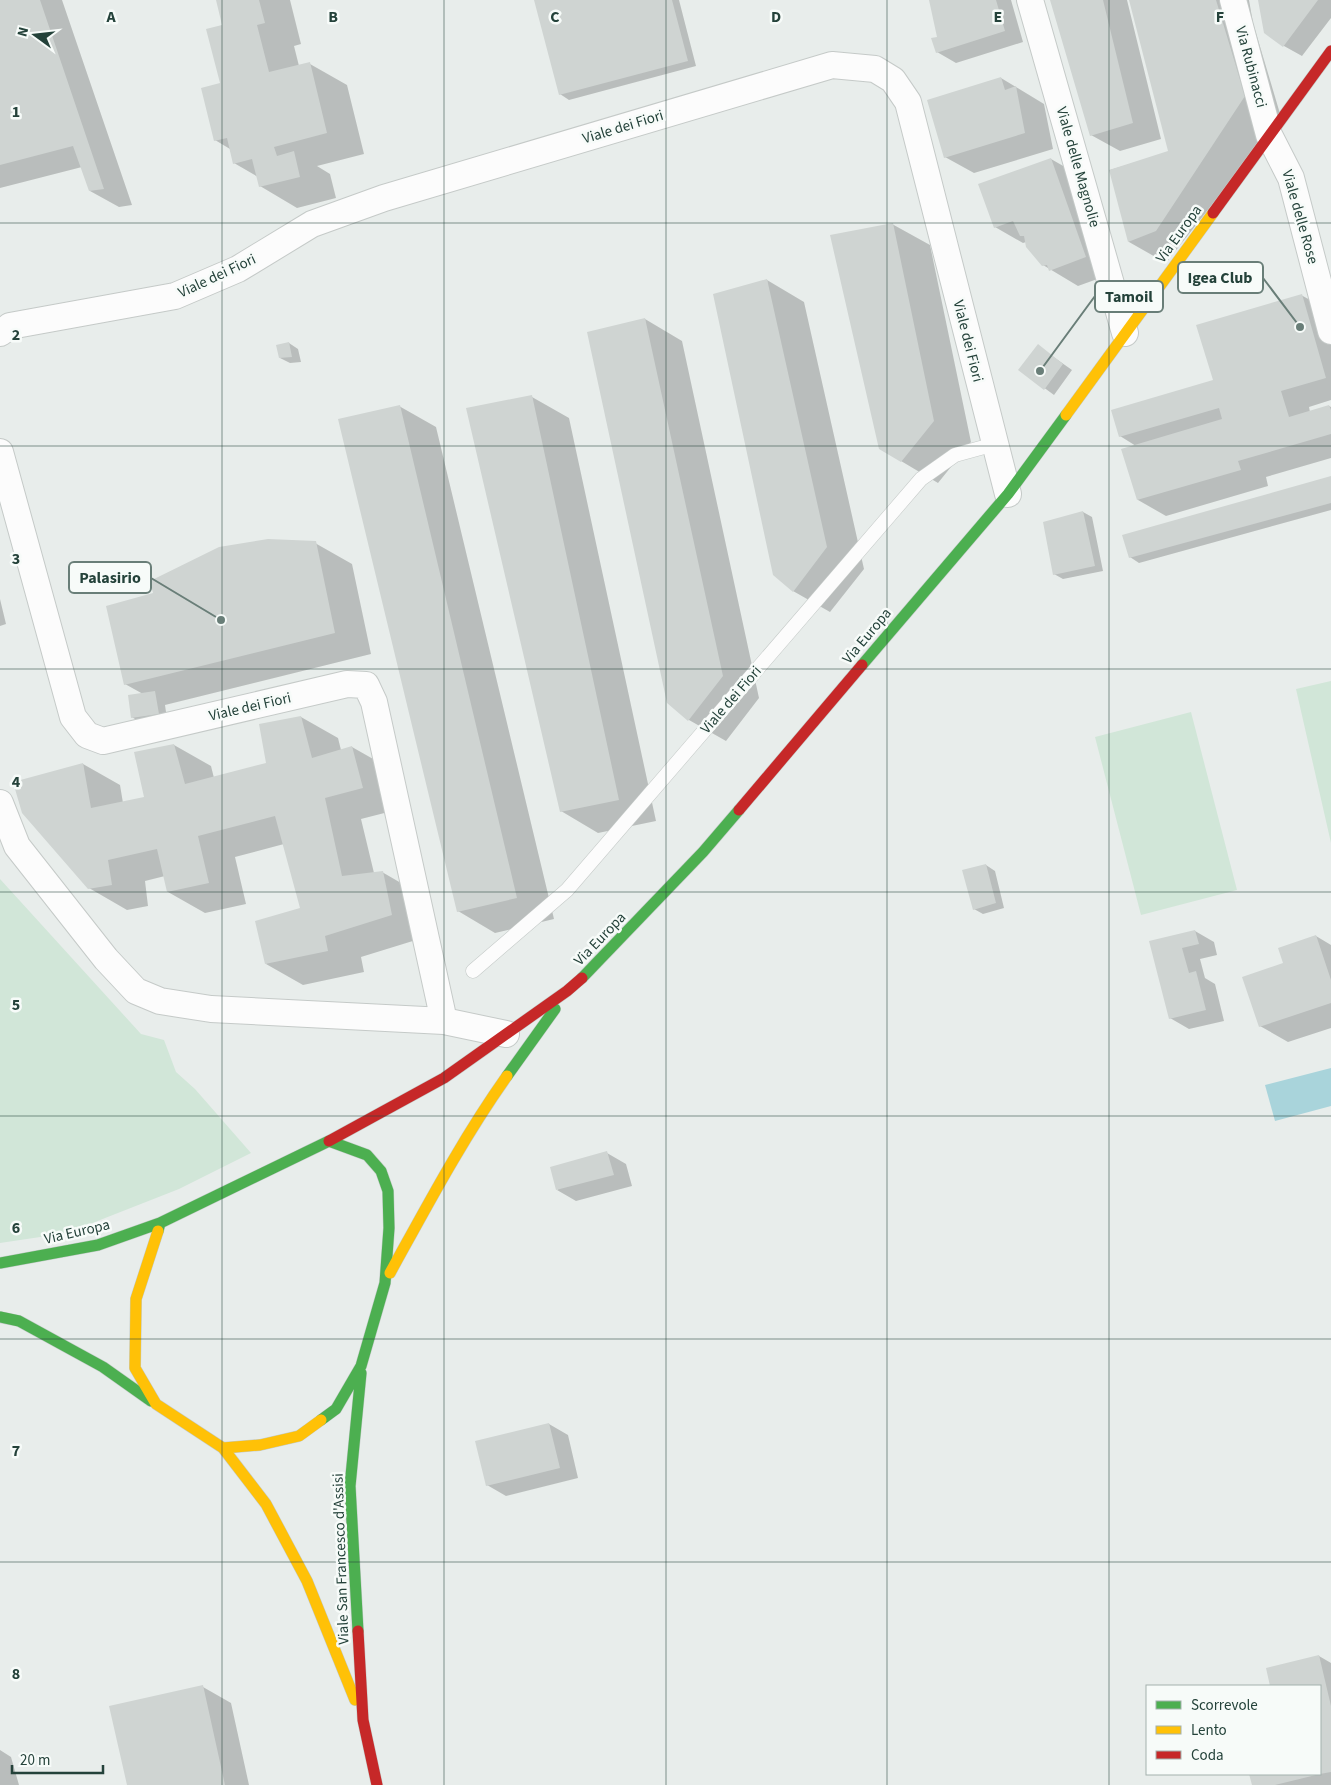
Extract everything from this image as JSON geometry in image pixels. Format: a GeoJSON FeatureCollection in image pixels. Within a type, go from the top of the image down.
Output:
{"type":"FeatureCollection","features":[{"type":"Feature","properties":{"kind":"street","name":"Viale delle Magnolie"},"geometry":{"type":"LineString","coordinates":[[1030,0],[1125,333]]}},
{"type":"Feature","properties":{"kind":"street","name":"Via Rubinacci"},"geometry":{"type":"LineString","coordinates":[[1233,0],[1269,135]]}},
{"type":"Feature","properties":{"kind":"street","name":"Via Europa"},"geometry":{"type":"LineString","coordinates":[[0,1264],[98,1245],[160,1223],[329,1141],[444,1078],[579,981],[704,852],[1008,494],[1331,51]]}},
{"type":"Feature","properties":{"kind":"street","name":"Viale dei Fiori"},"geometry":{"type":"LineString","coordinates":[[0,333],[10,326],[175,296],[238,269],[312,224],[384,198],[832,65],[875,68],[892,80],[908,102],[1008,494]]}},
{"type":"Feature","properties":{"kind":"street","name":"Viale delle Rose"},"geometry":{"type":"LineString","coordinates":[[1269,135],[1291,178],[1331,330]]}},
{"type":"Feature","properties":{"kind":"street","name":"Viale dei Fiori"},"geometry":{"type":"LineString","coordinates":[[0,452],[74,717],[87,735],[103,741],[347,684],[366,685],[374,702],[444,1021]]}},
{"type":"Feature","properties":{"kind":"street"},"geometry":{"type":"LineString","coordinates":[[0,803],[17,846],[106,960],[136,992],[160,1001],[211,1009],[444,1021],[506,1034]]}},
{"type":"Feature","properties":{"kind":"street"},"geometry":{"type":"LineString","coordinates":[[385,1283],[441,1180],[492,1097],[567,991]]}},
{"type":"Feature","properties":{"kind":"street"},"geometry":{"type":"LineString","coordinates":[[223,1448],[260,1446],[299,1436],[336,1409],[361,1366],[385,1283],[389,1228],[388,1191],[381,1171],[367,1155],[329,1141]]}},
{"type":"Feature","properties":{"kind":"street"},"geometry":{"type":"LineString","coordinates":[[156,1404],[135,1368],[136,1299],[160,1223]]}},
{"type":"Feature","properties":{"kind":"street","name":"Viale San Francesco d'Assisi"},"geometry":{"type":"LineString","coordinates":[[0,1317],[19,1321],[103,1367],[223,1448],[266,1504],[307,1581],[363,1720]]}},
{"type":"Feature","properties":{"kind":"street","name":"Viale San Francesco d'Assisi"},"geometry":{"type":"LineString","coordinates":[[361,1366],[350,1486],[363,1720],[377,1785]]}},
{"type":"Feature","properties":{"kind":"lane","name":"Viale dei Fiori"},"geometry":{"type":"LineString","coordinates":[[473,971],[567,890],[922,479],[955,455],[995,444]]}},
{"type":"Feature","properties":{"kind":"green space"},"geometry":{"type":"Polygon","coordinates":[[[1331,681],[1331,843],[1296,689],[1331,681]]]}},
{"type":"Feature","properties":{"kind":"green space"},"geometry":{"type":"Polygon","coordinates":[[[1191,712],[1237,890],[1141,915],[1095,737],[1191,712]]]}},
{"type":"Feature","properties":{"kind":"green space"},"geometry":{"type":"Polygon","coordinates":[[[0,879],[141,1034],[164,1040],[176,1072],[195,1089],[251,1153],[179,1189],[67,1233],[0,1243],[0,879]]]}},
{"type":"Feature","properties":{"kind":"water"},"geometry":{"type":"Polygon","coordinates":[[[1331,1068],[1331,1106],[1275,1121],[1265,1085],[1331,1068]]]}},
{"type":"Feature","properties":{"kind":"building"},"geometry":{"type":"Polygon","coordinates":[[[0,0],[40,0],[104,189],[89,191],[73,146],[0,165],[0,0]]]}},
{"type":"Feature","properties":{"kind":"building"},"geometry":{"type":"Polygon","coordinates":[[[216,0],[259,0],[265,23],[257,25],[269,72],[310,62],[327,133],[274,147],[277,156],[294,151],[300,177],[259,187],[252,159],[233,164],[227,138],[214,141],[201,88],[220,83],[206,29],[222,25],[216,0]]]}},
{"type":"Feature","properties":{"kind":"building"},"geometry":{"type":"Polygon","coordinates":[[[534,0],[672,0],[688,61],[559,95],[534,0]]]}},
{"type":"Feature","properties":{"kind":"building"},"geometry":{"type":"Polygon","coordinates":[[[929,0],[996,0],[1005,31],[936,53],[931,38],[937,37],[929,0]]]}},
{"type":"Feature","properties":{"kind":"building"},"geometry":{"type":"Polygon","coordinates":[[[1050,0],[1103,0],[1133,123],[1090,136],[1050,0]]]}},
{"type":"Feature","properties":{"kind":"building"},"geometry":{"type":"Polygon","coordinates":[[[1129,0],[1216,0],[1245,96],[1156,231],[1128,242],[1109,170],[1168,151],[1129,0]]]}},
{"type":"Feature","properties":{"kind":"building"},"geometry":{"type":"Polygon","coordinates":[[[1258,0],[1318,0],[1283,47],[1264,33],[1258,0]]]}},
{"type":"Feature","properties":{"kind":"building"},"geometry":{"type":"Polygon","coordinates":[[[1001,77],[1005,90],[1016,86],[1025,133],[944,158],[927,100],[1001,77]]]}},
{"type":"Feature","properties":{"kind":"building"},"geometry":{"type":"Polygon","coordinates":[[[1051,158],[1086,257],[1049,271],[1047,265],[1042,266],[1026,247],[1024,236],[1020,236],[1013,221],[994,228],[978,184],[1051,158]]]}},
{"type":"Feature","properties":{"kind":"building"},"geometry":{"type":"Polygon","coordinates":[[[893,223],[934,421],[901,462],[879,449],[830,235],[893,223]]]}},
{"type":"Feature","properties":{"kind":"building"},"geometry":{"type":"Polygon","coordinates":[[[767,279],[827,547],[793,592],[773,575],[713,294],[767,279]]]}},
{"type":"Feature","properties":{"kind":"building"},"geometry":{"type":"Polygon","coordinates":[[[1302,294],[1326,378],[1281,391],[1289,417],[1329,405],[1331,410],[1331,434],[1238,461],[1241,470],[1137,500],[1121,449],[1222,419],[1219,408],[1119,437],[1111,410],[1213,380],[1196,325],[1302,294]]]}},
{"type":"Feature","properties":{"kind":"building"},"geometry":{"type":"Polygon","coordinates":[[[645,318],[723,676],[688,721],[667,703],[587,332],[645,318]]]}},
{"type":"Feature","properties":{"kind":"building"},"geometry":{"type":"Polygon","coordinates":[[[289,342],[292,357],[279,358],[276,345],[289,342]]]}},
{"type":"Feature","properties":{"kind":"building"},"geometry":{"type":"Polygon","coordinates":[[[1038,344],[1063,364],[1044,390],[1018,370],[1038,344]]]}},
{"type":"Feature","properties":{"kind":"building"},"geometry":{"type":"Polygon","coordinates":[[[532,395],[619,800],[560,812],[466,408],[532,395]]]}},
{"type":"Feature","properties":{"kind":"building"},"geometry":{"type":"Polygon","coordinates":[[[400,405],[517,898],[457,912],[338,419],[400,405]]]}},
{"type":"Feature","properties":{"kind":"building"},"geometry":{"type":"Polygon","coordinates":[[[1331,476],[1331,503],[1129,558],[1122,535],[1331,476]]]}},
{"type":"Feature","properties":{"kind":"building"},"geometry":{"type":"Polygon","coordinates":[[[1083,511],[1095,566],[1053,575],[1043,522],[1083,511]]]}},
{"type":"Feature","properties":{"kind":"building"},"geometry":{"type":"Polygon","coordinates":[[[268,539],[316,541],[335,633],[124,685],[106,606],[153,593],[150,581],[219,547],[268,539]]]}},
{"type":"Feature","properties":{"kind":"building"},"geometry":{"type":"Polygon","coordinates":[[[155,691],[159,714],[131,718],[128,695],[155,691]]]}},
{"type":"Feature","properties":{"kind":"building"},"geometry":{"type":"Polygon","coordinates":[[[301,716],[312,758],[352,746],[363,788],[325,798],[342,876],[383,871],[392,915],[325,936],[328,951],[265,964],[255,921],[300,908],[275,816],[198,836],[209,883],[167,892],[157,849],[108,860],[112,885],[88,889],[22,813],[13,782],[83,763],[91,808],[144,797],[134,752],[174,744],[185,784],[266,763],[259,724],[301,716]]]}},
{"type":"Feature","properties":{"kind":"building"},"geometry":{"type":"Polygon","coordinates":[[[986,864],[996,903],[973,910],[962,870],[986,864]]]}},
{"type":"Feature","properties":{"kind":"building"},"geometry":{"type":"Polygon","coordinates":[[[1195,930],[1199,944],[1182,948],[1189,973],[1196,971],[1206,1010],[1169,1019],[1149,941],[1195,930]]]}},
{"type":"Feature","properties":{"kind":"building"},"geometry":{"type":"Polygon","coordinates":[[[1316,935],[1331,980],[1331,1003],[1259,1027],[1242,977],[1283,963],[1278,948],[1316,935]]]}},
{"type":"Feature","properties":{"kind":"building"},"geometry":{"type":"Polygon","coordinates":[[[607,1151],[614,1175],[556,1190],[550,1167],[607,1151]]]}},
{"type":"Feature","properties":{"kind":"building"},"geometry":{"type":"Polygon","coordinates":[[[549,1423],[560,1468],[486,1486],[475,1441],[549,1423]]]}},
{"type":"Feature","properties":{"kind":"building"},"geometry":{"type":"Polygon","coordinates":[[[1319,1655],[1331,1706],[1331,1772],[1321,1774],[1321,1685],[1270,1685],[1266,1668],[1319,1655]]]}},
{"type":"Feature","properties":{"kind":"building"},"geometry":{"type":"Polygon","coordinates":[[[203,1685],[225,1785],[127,1785],[109,1706],[203,1685]]]}},
{"type":"Feature","properties":{"kind":"building"},"geometry":{"type":"Polygon","coordinates":[[[1249,1775],[1316,1775],[1275,1785],[1252,1785],[1249,1775]]]}},
{"type":"Feature","properties":{"kind":"traffic: fast"},"geometry":{"type":"LineString","coordinates":[[862,665],[1008,494],[1066,415]]}},
{"type":"Feature","properties":{"kind":"traffic: fast"},"geometry":{"type":"LineString","coordinates":[[582,978],[703,852],[739,810]]}},
{"type":"Feature","properties":{"kind":"traffic: fast"},"geometry":{"type":"LineString","coordinates":[[507,1076],[555,1009]]}},
{"type":"Feature","properties":{"kind":"traffic: fast"},"geometry":{"type":"LineString","coordinates":[[321,1420],[336,1409],[361,1366],[385,1283],[389,1228],[388,1191],[381,1171],[367,1155],[329,1141]]}},
{"type":"Feature","properties":{"kind":"traffic: fast"},"geometry":{"type":"LineString","coordinates":[[158,1231],[160,1223],[329,1141]]}},
{"type":"Feature","properties":{"kind":"traffic: fast"},"geometry":{"type":"LineString","coordinates":[[0,1263],[98,1245],[160,1223]]}},
{"type":"Feature","properties":{"kind":"traffic: fast"},"geometry":{"type":"LineString","coordinates":[[0,1317],[19,1321],[103,1367],[151,1401]]}},
{"type":"Feature","properties":{"kind":"traffic: fast"},"geometry":{"type":"LineString","coordinates":[[358,1631],[350,1486],[361,1373]]}},
{"type":"Feature","properties":{"kind":"traffic: slow"},"geometry":{"type":"LineString","coordinates":[[1066,415],[1213,213]]}},
{"type":"Feature","properties":{"kind":"traffic: slow"},"geometry":{"type":"LineString","coordinates":[[390,1273],[460,1148],[507,1076]]}},
{"type":"Feature","properties":{"kind":"traffic: slow"},"geometry":{"type":"LineString","coordinates":[[158,1231],[136,1299],[135,1368],[156,1404],[223,1448],[260,1445],[299,1436],[321,1420]]}},
{"type":"Feature","properties":{"kind":"traffic: slow"},"geometry":{"type":"LineString","coordinates":[[223,1448],[266,1504],[307,1581],[355,1700]]}},
{"type":"Feature","properties":{"kind":"traffic: jam"},"geometry":{"type":"LineString","coordinates":[[1213,213],[1331,51]]}},
{"type":"Feature","properties":{"kind":"traffic: jam"},"geometry":{"type":"LineString","coordinates":[[739,810],[862,665]]}},
{"type":"Feature","properties":{"kind":"traffic: jam"},"geometry":{"type":"LineString","coordinates":[[329,1141],[444,1078],[567,991],[582,978]]}},
{"type":"Feature","properties":{"kind":"traffic: jam"},"geometry":{"type":"LineString","coordinates":[[358,1631],[363,1720],[377,1785]]}},
{"type":"Feature","properties":{"kind":"place","name":"Igea Club"},"geometry":{"type":"Point","coordinates":[1300,327]}},
{"type":"Feature","properties":{"kind":"place","name":"Tamoil"},"geometry":{"type":"Point","coordinates":[1040,371]}},
{"type":"Feature","properties":{"kind":"place","name":"Palasirio"},"geometry":{"type":"Point","coordinates":[221,620]}}]}
